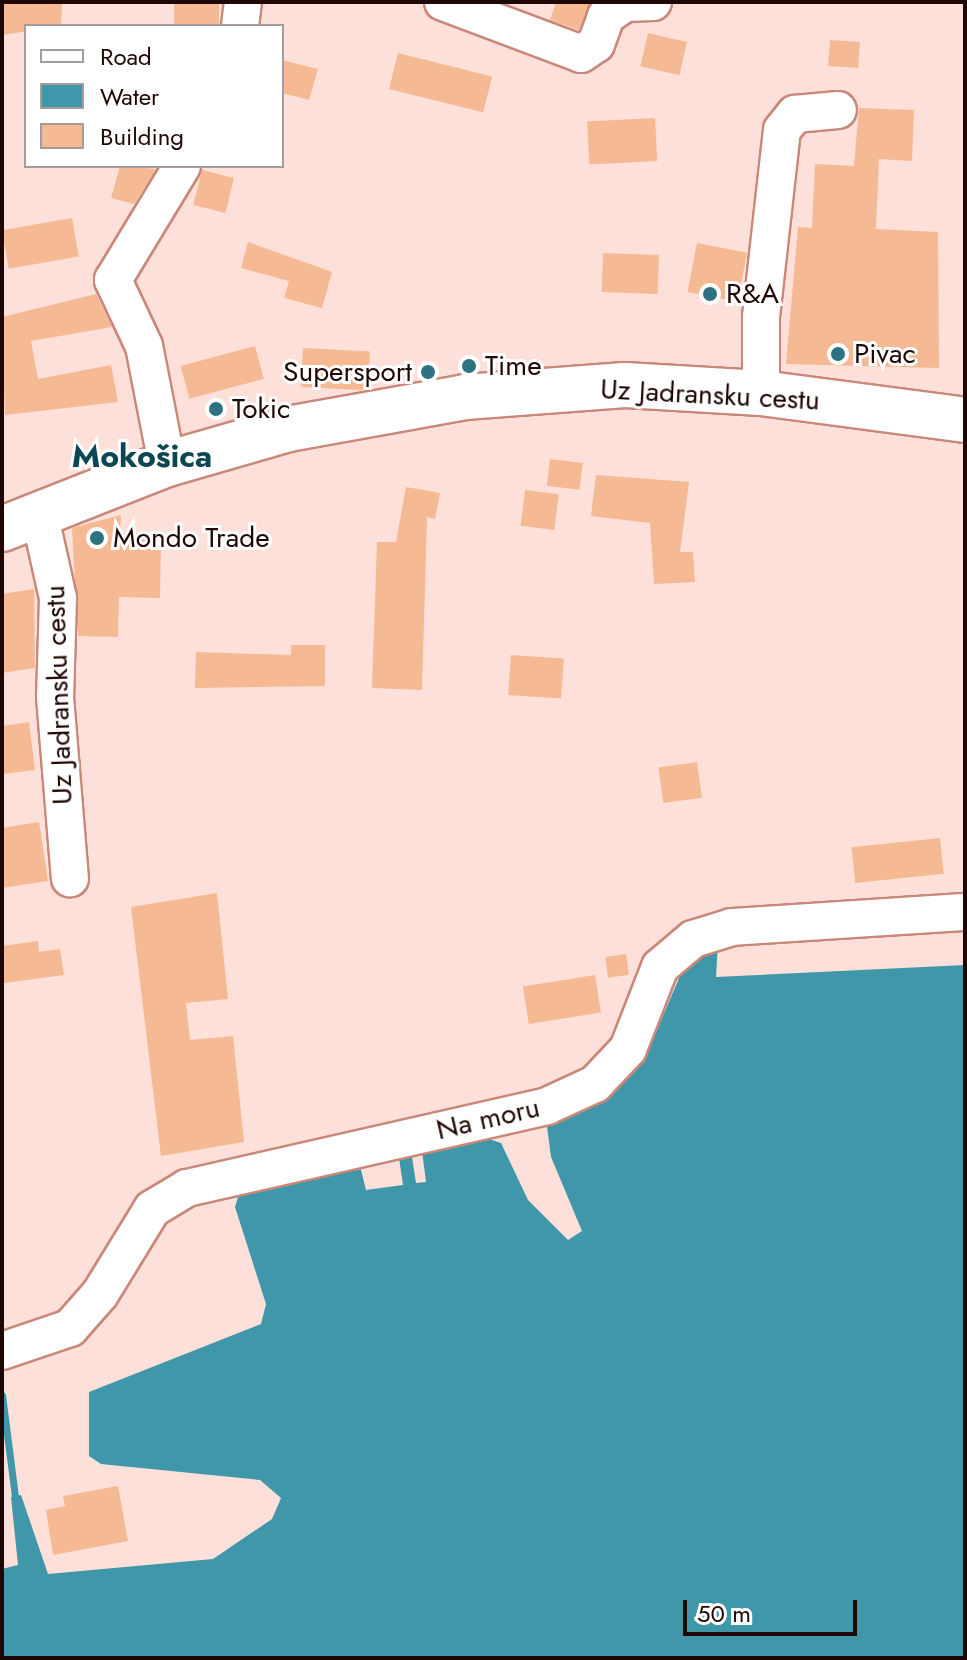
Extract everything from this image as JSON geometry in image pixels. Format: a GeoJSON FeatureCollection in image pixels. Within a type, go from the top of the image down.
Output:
{"type":"FeatureCollection","features":[{"type":"Feature","properties":{"kind":"main road","name":"Uz Jadransku cestu"},"geometry":{"type":"LineString","coordinates":[[21,521],[167,464],[302,426],[465,397],[625,385],[761,393],[965,420]]}},
{"type":"Feature","properties":{"kind":"street"},"geometry":{"type":"LineString","coordinates":[[240,24],[243,2]]}},
{"type":"Feature","properties":{"kind":"street"},"geometry":{"type":"LineString","coordinates":[[443,2],[581,54],[596,44],[606,16],[625,3],[653,2]]}},
{"type":"Feature","properties":{"kind":"street"},"geometry":{"type":"LineString","coordinates":[[761,393],[761,317],[782,130],[795,114],[838,110]]}},
{"type":"Feature","properties":{"kind":"street"},"geometry":{"type":"LineString","coordinates":[[167,464],[144,346],[113,280],[181,168]]}},
{"type":"Feature","properties":{"kind":"street","name":"Uz Jadransku cestu"},"geometry":{"type":"LineString","coordinates":[[21,521],[58,598],[55,697],[70,878]]}},
{"type":"Feature","properties":{"kind":"street","name":"Na moru"},"geometry":{"type":"LineString","coordinates":[[2,1351],[70,1328],[100,1294],[152,1209],[187,1188],[547,1106],[595,1084],[628,1049],[660,967],[693,939],[732,927],[965,912]]}},
{"type":"Feature","properties":{"kind":"water"},"geometry":{"type":"Polygon","coordinates":[[[718,943],[716,977],[965,965],[965,1658],[2,1658],[2,1569],[18,1565],[11,1497],[21,1495],[48,1574],[213,1559],[272,1519],[281,1498],[260,1480],[101,1464],[89,1456],[89,1392],[261,1324],[266,1304],[235,1207],[241,1187],[359,1162],[366,1190],[403,1185],[399,1158],[412,1157],[416,1183],[426,1182],[422,1151],[483,1137],[501,1143],[528,1200],[568,1240],[582,1231],[551,1157],[546,1119],[602,1098],[643,1063],[685,964],[718,943]]]}},
{"type":"Feature","properties":{"kind":"building"},"geometry":{"type":"Polygon","coordinates":[[[2,2],[62,2],[61,24],[24,24],[24,32],[2,35],[2,2]]]}},
{"type":"Feature","properties":{"kind":"building"},"geometry":{"type":"Polygon","coordinates":[[[174,2],[219,2],[219,24],[174,24],[174,2]]]}},
{"type":"Feature","properties":{"kind":"building"},"geometry":{"type":"Polygon","coordinates":[[[556,2],[591,2],[579,30],[550,20],[556,2]]]}},
{"type":"Feature","properties":{"kind":"building"},"geometry":{"type":"Polygon","coordinates":[[[648,33],[687,42],[679,75],[640,66],[648,33]]]}},
{"type":"Feature","properties":{"kind":"building"},"geometry":{"type":"Polygon","coordinates":[[[830,40],[860,42],[858,68],[828,66],[830,40]]]}},
{"type":"Feature","properties":{"kind":"building"},"geometry":{"type":"Polygon","coordinates":[[[398,53],[492,76],[483,112],[389,89],[398,53]]]}},
{"type":"Feature","properties":{"kind":"building"},"geometry":{"type":"Polygon","coordinates":[[[284,60],[318,69],[309,100],[284,94],[284,60]]]}},
{"type":"Feature","properties":{"kind":"building"},"geometry":{"type":"Polygon","coordinates":[[[859,108],[914,110],[912,161],[879,159],[876,229],[938,232],[939,368],[786,364],[798,227],[812,228],[815,164],[854,166],[859,108]]]}},
{"type":"Feature","properties":{"kind":"building"},"geometry":{"type":"Polygon","coordinates":[[[655,118],[657,161],[589,164],[587,122],[655,118]]]}},
{"type":"Feature","properties":{"kind":"building"},"geometry":{"type":"Polygon","coordinates":[[[119,168],[156,169],[134,204],[111,198],[119,168]]]}},
{"type":"Feature","properties":{"kind":"building"},"geometry":{"type":"Polygon","coordinates":[[[202,170],[234,178],[225,213],[193,205],[202,170]]]}},
{"type":"Feature","properties":{"kind":"building"},"geometry":{"type":"Polygon","coordinates":[[[72,218],[79,256],[9,269],[2,230],[72,218]]]}},
{"type":"Feature","properties":{"kind":"building"},"geometry":{"type":"Polygon","coordinates":[[[248,242],[332,272],[322,308],[284,298],[289,281],[241,268],[248,242]]]}},
{"type":"Feature","properties":{"kind":"building"},"geometry":{"type":"Polygon","coordinates":[[[697,243],[747,253],[738,302],[687,292],[697,243]]]}},
{"type":"Feature","properties":{"kind":"building"},"geometry":{"type":"Polygon","coordinates":[[[603,253],[659,255],[658,294],[602,292],[603,253]]]}},
{"type":"Feature","properties":{"kind":"building"},"geometry":{"type":"Polygon","coordinates":[[[96,294],[112,327],[31,341],[38,379],[111,365],[118,402],[5,415],[2,317],[96,294]]]}},
{"type":"Feature","properties":{"kind":"building"},"geometry":{"type":"Polygon","coordinates":[[[255,346],[264,379],[189,399],[181,366],[255,346]]]}},
{"type":"Feature","properties":{"kind":"building"},"geometry":{"type":"Polygon","coordinates":[[[303,348],[370,352],[368,390],[301,387],[303,348]]]}},
{"type":"Feature","properties":{"kind":"building"},"geometry":{"type":"Polygon","coordinates":[[[550,459],[583,463],[579,490],[547,486],[550,459]]]}},
{"type":"Feature","properties":{"kind":"building"},"geometry":{"type":"Polygon","coordinates":[[[596,475],[689,482],[680,552],[693,552],[695,582],[654,584],[650,523],[591,516],[596,475]]]}},
{"type":"Feature","properties":{"kind":"building"},"geometry":{"type":"Polygon","coordinates":[[[406,487],[440,493],[435,519],[427,517],[422,690],[372,688],[377,542],[396,542],[406,487]]]}},
{"type":"Feature","properties":{"kind":"building"},"geometry":{"type":"Polygon","coordinates":[[[525,490],[559,494],[554,530],[521,526],[525,490]]]}},
{"type":"Feature","properties":{"kind":"building"},"geometry":{"type":"Polygon","coordinates":[[[121,515],[120,533],[161,533],[160,598],[119,597],[118,637],[78,636],[72,528],[121,515]]]}},
{"type":"Feature","properties":{"kind":"building"},"geometry":{"type":"Polygon","coordinates":[[[34,589],[35,668],[2,673],[2,594],[34,589]]]}},
{"type":"Feature","properties":{"kind":"building"},"geometry":{"type":"Polygon","coordinates":[[[291,645],[325,645],[325,686],[195,688],[196,652],[291,655],[291,645]]]}},
{"type":"Feature","properties":{"kind":"building"},"geometry":{"type":"Polygon","coordinates":[[[511,655],[564,659],[561,699],[508,695],[511,655]]]}},
{"type":"Feature","properties":{"kind":"building"},"geometry":{"type":"Polygon","coordinates":[[[29,722],[35,770],[2,774],[2,726],[29,722]]]}},
{"type":"Feature","properties":{"kind":"building"},"geometry":{"type":"Polygon","coordinates":[[[697,762],[702,798],[663,803],[658,767],[697,762]]]}},
{"type":"Feature","properties":{"kind":"building"},"geometry":{"type":"Polygon","coordinates":[[[39,822],[48,881],[2,888],[2,828],[39,822]]]}},
{"type":"Feature","properties":{"kind":"building"},"geometry":{"type":"Polygon","coordinates":[[[940,838],[944,874],[855,883],[851,847],[940,838]]]}},
{"type":"Feature","properties":{"kind":"building"},"geometry":{"type":"Polygon","coordinates":[[[217,893],[228,999],[186,1003],[190,1040],[233,1036],[244,1142],[161,1156],[131,907],[217,893]]]}},
{"type":"Feature","properties":{"kind":"building"},"geometry":{"type":"Polygon","coordinates":[[[38,941],[39,952],[60,949],[64,975],[4,983],[2,946],[38,941]]]}},
{"type":"Feature","properties":{"kind":"building"},"geometry":{"type":"Polygon","coordinates":[[[626,954],[629,975],[608,978],[605,957],[626,954]]]}},
{"type":"Feature","properties":{"kind":"building"},"geometry":{"type":"Polygon","coordinates":[[[595,975],[601,1013],[529,1024],[523,986],[595,975]]]}},
{"type":"Feature","properties":{"kind":"building"},"geometry":{"type":"Polygon","coordinates":[[[118,1486],[128,1541],[53,1555],[46,1510],[65,1506],[63,1496],[118,1486]]]}},
{"type":"Feature","properties":{"kind":"waterway"},"geometry":{"type":"LineString","coordinates":[[2,1395],[15,1496]]}},
{"type":"Feature","properties":{"kind":"place","name":"R&A"},"geometry":{"type":"Point","coordinates":[710,294]}},
{"type":"Feature","properties":{"kind":"place","name":"Pivac"},"geometry":{"type":"Point","coordinates":[838,354]}},
{"type":"Feature","properties":{"kind":"place","name":"Time"},"geometry":{"type":"Point","coordinates":[469,366]}},
{"type":"Feature","properties":{"kind":"place","name":"Supersport"},"geometry":{"type":"Point","coordinates":[428,372]}},
{"type":"Feature","properties":{"kind":"place","name":"Tokic"},"geometry":{"type":"Point","coordinates":[216,409]}},
{"type":"Feature","properties":{"kind":"place","name":"Mondo Trade"},"geometry":{"type":"Point","coordinates":[97,538]}},
{"type":"Feature","properties":{"kind":"district","name":"Mokošica"},"geometry":{"type":"Point","coordinates":[142,456]}}]}
